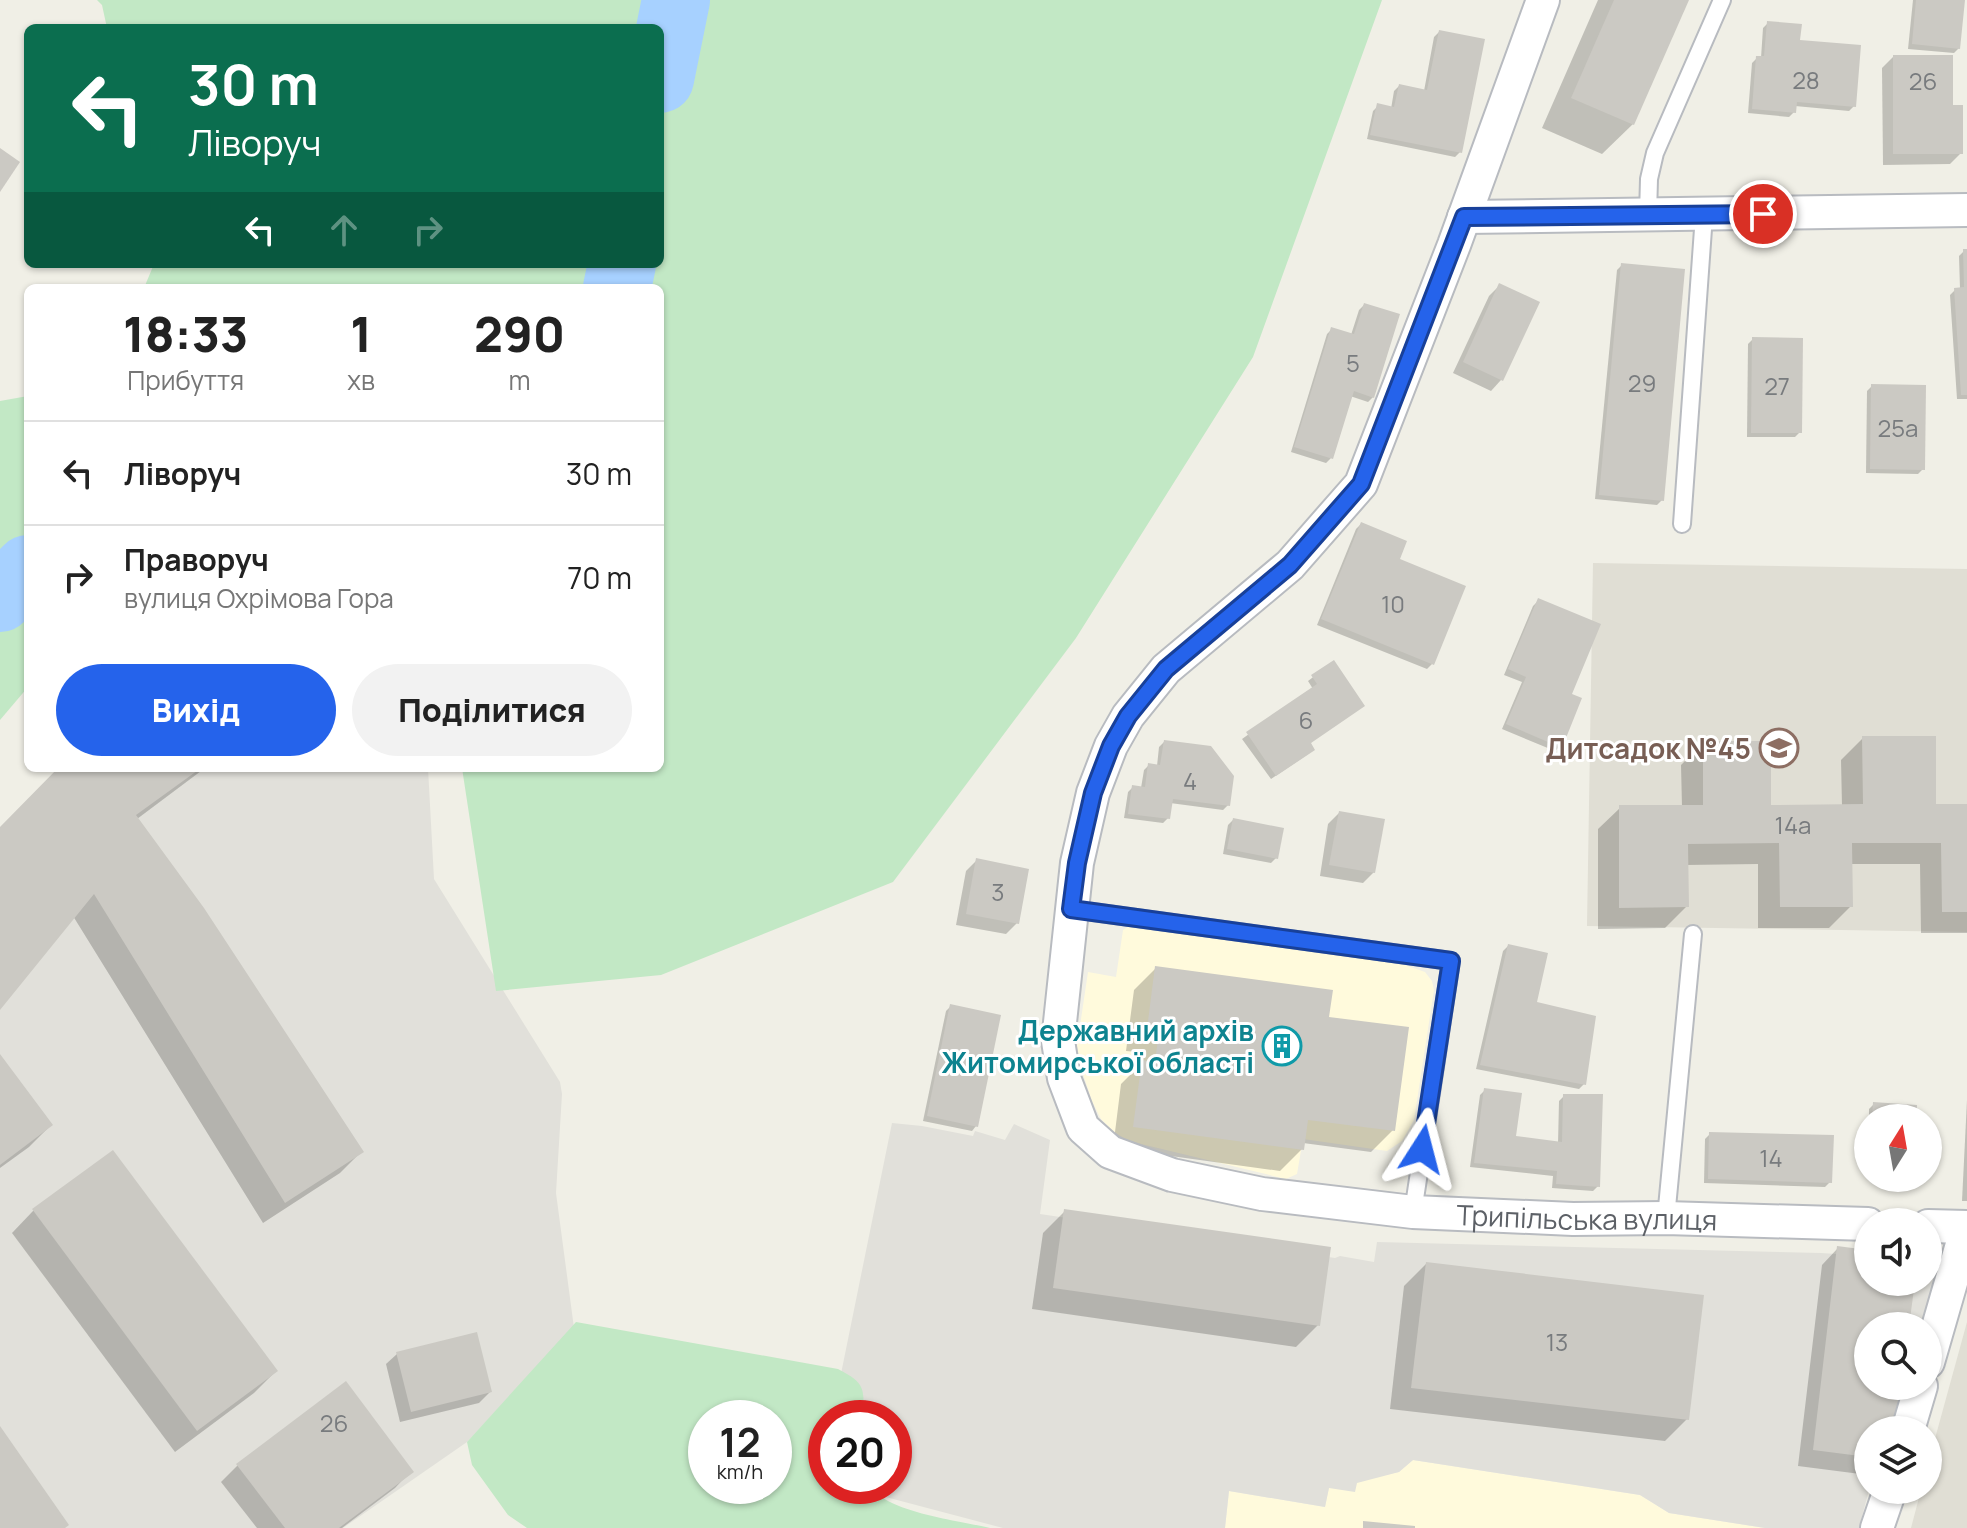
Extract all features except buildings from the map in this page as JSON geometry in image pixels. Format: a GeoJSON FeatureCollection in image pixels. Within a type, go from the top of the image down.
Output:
{"type":"FeatureCollection","features":[{"type":"Feature","properties":{"kind":"street"},"geometry":{"type":"LineString","coordinates":[[1071,909],[1077,863],[1093,793],[1105,759],[1122,726],[1166,669],[1290,565],[1361,484],[1464,217],[1543,0]]}},
{"type":"Feature","properties":{"kind":"street"},"geometry":{"type":"LineString","coordinates":[[1464,217],[1967,210]]}},
{"type":"Feature","properties":{"kind":"street","name":"Трипільська вулиця"},"geometry":{"type":"LineString","coordinates":[[1071,909],[1058,1041],[1064,1078],[1083,1128],[1110,1152],[1172,1175],[1262,1194],[1413,1212],[1573,1219],[1666,1218],[1854,1224]]}},
{"type":"Feature","properties":{"kind":"street"},"geometry":{"type":"LineString","coordinates":[[1942,1226],[1967,1227],[1942,1314]]}},
{"type":"Feature","properties":{"kind":"street"},"geometry":{"type":"LineString","coordinates":[[1877,1528],[1885,1504]]}},
{"type":"Feature","properties":{"kind":"lane"},"geometry":{"type":"LineString","coordinates":[[1648,215],[1649,179],[1655,153],[1722,0]]}},
{"type":"Feature","properties":{"kind":"lane"},"geometry":{"type":"LineString","coordinates":[[1682,524],[1704,215]]}},
{"type":"Feature","properties":{"kind":"lane"},"geometry":{"type":"LineString","coordinates":[[1071,909],[1451,961],[1413,1212]]}},
{"type":"Feature","properties":{"kind":"lane"},"geometry":{"type":"LineString","coordinates":[[1666,1218],[1693,934]]}},
{"type":"Feature","properties":{"kind":"shaded area","name":"Дитсадок №45"},"geometry":{"type":"Polygon","coordinates":[[[1593,563],[1967,569],[1967,932],[1587,926],[1593,563]]]}},
{"type":"Feature","properties":{"kind":"shaded area"},"geometry":{"type":"Polygon","coordinates":[[[58,772],[428,772],[434,879],[560,1082],[562,1094],[556,1193],[574,1328],[467,1442],[343,1528],[0,1528],[0,838],[58,772]]]}},
{"type":"Feature","properties":{"kind":"shaded area"},"geometry":{"type":"Polygon","coordinates":[[[1132,924],[1405,965],[1425,972],[1434,990],[1414,1120],[1402,1141],[1387,1151],[1303,1139],[1297,1174],[1286,1179],[1141,1144],[1113,1131],[1101,1119],[1092,1101],[1077,1046],[1088,972],[1116,977],[1123,930],[1132,924]]]}},
{"type":"Feature","properties":{"kind":"shaded area"},"geometry":{"type":"Polygon","coordinates":[[[892,1123],[973,1136],[975,1131],[1005,1140],[1014,1124],[1050,1140],[1040,1214],[1374,1262],[1377,1242],[1854,1255],[1854,1296],[1934,1296],[1931,1312],[1854,1312],[1854,1400],[1909,1400],[1905,1416],[1854,1416],[1854,1504],[1865,1504],[1859,1528],[1765,1528],[1669,1513],[1640,1495],[1413,1460],[1399,1472],[1357,1483],[1355,1492],[1329,1488],[1325,1507],[1229,1491],[1225,1528],[1003,1528],[912,1504],[912,1400],[836,1400],[892,1123]]]}},
{"type":"Feature","properties":{"kind":"shaded area"},"geometry":{"type":"Polygon","coordinates":[[[1967,1322],[1967,1528],[1911,1528],[1917,1504],[1942,1504],[1941,1416],[1967,1322]]]}},
{"type":"Feature","properties":{"kind":"shaded area"},"geometry":{"type":"Polygon","coordinates":[[[1413,1460],[1640,1495],[1669,1513],[1765,1528],[1225,1528],[1229,1491],[1325,1507],[1329,1487],[1399,1472],[1413,1460]]]}},
{"type":"Feature","properties":{"kind":"green space"},"geometry":{"type":"Polygon","coordinates":[[[97,0],[1382,0],[1253,357],[1076,638],[893,882],[661,975],[496,991],[463,772],[664,772],[664,284],[146,284],[152,268],[664,268],[664,24],[106,24],[102,5],[97,0]]]}},
{"type":"Feature","properties":{"kind":"green space"},"geometry":{"type":"Polygon","coordinates":[[[24,397],[24,692],[0,720],[0,401],[24,397]]]}},
{"type":"Feature","properties":{"kind":"green space"},"geometry":{"type":"Polygon","coordinates":[[[576,1322],[838,1369],[859,1383],[864,1400],[808,1400],[808,1504],[894,1504],[990,1528],[527,1528],[508,1515],[472,1465],[467,1442],[576,1322]]]}},
{"type":"Feature","properties":{"kind":"waterway"},"geometry":{"type":"LineString","coordinates":[[664,59],[676,0]]}},
{"type":"Feature","properties":{"kind":"waterway"},"geometry":{"type":"LineString","coordinates":[[618,284],[621,268]]}},
{"type":"Feature","properties":{"kind":"waterway"},"geometry":{"type":"LineString","coordinates":[[0,598],[24,573]]}},
{"type":"Feature","properties":{"kind":"place","name":"Дитсадок №45"},"geometry":{"type":"Point","coordinates":[1779,748]}},
{"type":"Feature","properties":{"kind":"place","name":"Державний архів Житомирської області"},"geometry":{"type":"Point","coordinates":[1282,1046]}},
{"type":"Feature","properties":{"kind":"route"},"geometry":{"type":"LineString","coordinates":[[1422,1149],[1451,961],[1071,909],[1077,863],[1100,771],[1128,716],[1166,669],[1290,565],[1361,484],[1464,217],[1763,214]]}}]}
